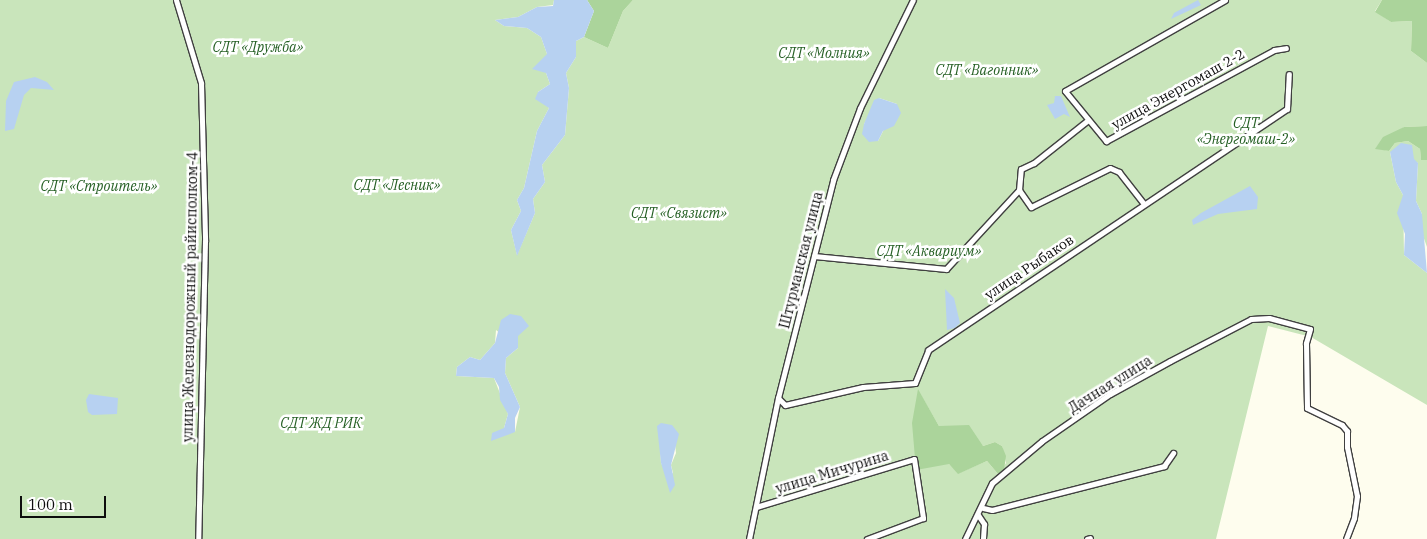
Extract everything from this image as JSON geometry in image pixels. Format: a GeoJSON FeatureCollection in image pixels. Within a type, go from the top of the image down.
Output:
{"type":"FeatureCollection","features":[{"type":"Feature","properties":{"kind":"street","name":"улица Железнодорожный райисполком-4"},"geometry":{"type":"LineString","coordinates":[[176,0],[201,83],[205,241],[198,539]]}},
{"type":"Feature","properties":{"kind":"street","name":"Штурманская улица"},"geometry":{"type":"LineString","coordinates":[[749,539],[778,398],[814,256],[849,134],[913,0]]}},
{"type":"Feature","properties":{"kind":"street"},"geometry":{"type":"LineString","coordinates":[[814,256],[944,270],[1019,190],[1021,169],[1034,163],[1088,120],[1065,91],[1225,0]]}},
{"type":"Feature","properties":{"kind":"street","name":"улица Энергомаш 2-2"},"geometry":{"type":"LineString","coordinates":[[1088,120],[1106,141],[1274,50],[1286,48]]}},
{"type":"Feature","properties":{"kind":"street","name":"улица Рыбаков"},"geometry":{"type":"LineString","coordinates":[[778,398],[785,405],[863,387],[915,383],[928,350],[1143,203],[1287,110],[1289,74]]}},
{"type":"Feature","properties":{"kind":"street"},"geometry":{"type":"LineString","coordinates":[[1019,190],[1031,207],[1110,168],[1119,172],[1143,203]]}},
{"type":"Feature","properties":{"kind":"street","name":"Дачная улица"},"geometry":{"type":"LineString","coordinates":[[965,539],[982,508],[992,483],[1042,441],[1110,394],[1170,361],[1251,319],[1269,318],[1310,329],[1306,343],[1307,408],[1337,423],[1347,432],[1347,452],[1357,496],[1354,518],[1346,539]]}},
{"type":"Feature","properties":{"kind":"street"},"geometry":{"type":"LineString","coordinates":[[982,508],[992,510],[1164,466],[1173,453]]}},
{"type":"Feature","properties":{"kind":"street","name":"улица Мичурина"},"geometry":{"type":"LineString","coordinates":[[756,507],[914,459],[923,518],[867,539]]}},
{"type":"Feature","properties":{"kind":"street"},"geometry":{"type":"LineString","coordinates":[[978,515],[984,524],[983,539]]}},
{"type":"Feature","properties":{"kind":"green space"},"geometry":{"type":"Polygon","coordinates":[[[0,0],[554,0],[553,5],[537,7],[518,17],[495,20],[504,26],[527,28],[541,37],[547,54],[546,73],[550,84],[538,92],[549,108],[537,131],[524,188],[517,200],[521,211],[511,230],[517,255],[535,213],[533,199],[545,182],[542,165],[565,135],[569,88],[566,73],[576,57],[576,41],[584,37],[608,48],[623,11],[633,0],[1382,0],[1375,11],[1391,22],[1412,21],[1411,51],[1427,63],[1427,126],[1404,127],[1376,148],[1389,151],[1395,143],[1408,141],[1420,149],[1421,159],[1427,160],[1427,247],[1422,233],[1422,214],[1416,201],[1418,163],[1390,152],[1396,182],[1403,195],[1404,255],[1427,273],[1427,405],[1311,337],[1268,326],[1216,539],[0,539],[0,0]],[[879,98],[864,124],[878,141],[897,104],[879,98]],[[496,330],[495,343],[480,360],[470,357],[457,367],[456,376],[494,378],[508,414],[504,428],[515,432],[520,407],[505,373],[506,358],[518,348],[496,330]],[[918,390],[949,464],[959,473],[987,461],[998,474],[1006,463],[1002,446],[995,442],[983,446],[939,426],[918,390]],[[659,431],[661,463],[668,476],[673,473],[671,465],[676,453],[675,444],[659,431]]]}},
{"type":"Feature","properties":{"kind":"green space"},"geometry":{"type":"Polygon","coordinates":[[[587,0],[633,0],[623,11],[608,48],[584,37],[594,11],[587,0]]]}},
{"type":"Feature","properties":{"kind":"green space"},"geometry":{"type":"Polygon","coordinates":[[[1382,0],[1427,0],[1427,63],[1411,51],[1412,21],[1391,22],[1375,12],[1382,0]]]}},
{"type":"Feature","properties":{"kind":"green space"},"geometry":{"type":"Polygon","coordinates":[[[1427,126],[1427,160],[1421,160],[1420,149],[1408,141],[1395,143],[1389,151],[1375,149],[1383,137],[1404,127],[1427,126]]]}},
{"type":"Feature","properties":{"kind":"green space"},"geometry":{"type":"Polygon","coordinates":[[[918,389],[939,426],[969,425],[983,446],[995,442],[1002,446],[1006,456],[1004,470],[998,474],[987,461],[958,474],[949,464],[916,470],[912,423],[918,389]]]}},
{"type":"Feature","properties":{"kind":"water"},"geometry":{"type":"Polygon","coordinates":[[[554,0],[587,0],[594,11],[584,37],[576,41],[576,57],[566,73],[569,88],[565,135],[542,165],[545,182],[533,199],[535,213],[517,256],[511,230],[521,211],[517,200],[524,188],[537,131],[549,108],[535,99],[538,92],[550,84],[546,73],[532,69],[547,54],[541,37],[527,28],[504,26],[495,20],[518,17],[537,7],[553,6],[554,0]]]}},
{"type":"Feature","properties":{"kind":"water"},"geometry":{"type":"Polygon","coordinates":[[[1198,0],[1201,5],[1171,19],[1174,13],[1198,0]]]}},
{"type":"Feature","properties":{"kind":"water"},"geometry":{"type":"Polygon","coordinates":[[[35,77],[47,82],[54,90],[31,88],[24,95],[14,129],[5,131],[6,101],[14,82],[35,77]]]}},
{"type":"Feature","properties":{"kind":"water"},"geometry":{"type":"Polygon","coordinates":[[[1055,96],[1061,96],[1070,117],[1064,114],[1055,119],[1047,105],[1054,103],[1055,96]]]}},
{"type":"Feature","properties":{"kind":"water"},"geometry":{"type":"Polygon","coordinates":[[[879,98],[897,104],[901,113],[894,126],[883,131],[878,141],[869,142],[862,134],[864,124],[874,100],[879,98]]]}},
{"type":"Feature","properties":{"kind":"water"},"geometry":{"type":"Polygon","coordinates":[[[1401,143],[1412,145],[1414,159],[1418,163],[1416,201],[1422,214],[1427,273],[1404,255],[1405,234],[1397,213],[1403,195],[1396,182],[1390,152],[1401,143]]]}},
{"type":"Feature","properties":{"kind":"water"},"geometry":{"type":"Polygon","coordinates":[[[1250,186],[1258,197],[1257,209],[1218,214],[1193,225],[1192,220],[1201,213],[1250,186]]]}},
{"type":"Feature","properties":{"kind":"water"},"geometry":{"type":"Polygon","coordinates":[[[945,289],[954,298],[960,323],[955,328],[947,330],[945,289]]]}},
{"type":"Feature","properties":{"kind":"water"},"geometry":{"type":"Polygon","coordinates":[[[510,314],[521,316],[529,326],[518,336],[518,348],[506,358],[505,373],[520,407],[515,418],[515,432],[491,441],[492,433],[504,428],[508,414],[500,400],[499,387],[494,378],[456,376],[457,367],[470,357],[480,360],[495,343],[501,320],[510,314]]]}},
{"type":"Feature","properties":{"kind":"water"},"geometry":{"type":"Polygon","coordinates":[[[89,394],[118,398],[117,414],[92,415],[88,412],[86,400],[89,394]]]}},
{"type":"Feature","properties":{"kind":"water"},"geometry":{"type":"Polygon","coordinates":[[[661,423],[672,425],[679,434],[671,465],[675,485],[670,493],[661,463],[657,426],[661,423]]]}},
{"type":"Feature","properties":{"kind":"park label","name":"СДТ «Дружба»"},"geometry":{"type":"Point","coordinates":[258,47]}},
{"type":"Feature","properties":{"kind":"park label","name":"СДТ «Молния»"},"geometry":{"type":"Point","coordinates":[824,53]}},
{"type":"Feature","properties":{"kind":"park label","name":"СДТ «Вагонник»"},"geometry":{"type":"Point","coordinates":[987,70]}},
{"type":"Feature","properties":{"kind":"park label","name":"СДТ «Энергомаш-2»"},"geometry":{"type":"Point","coordinates":[1246,132]}},
{"type":"Feature","properties":{"kind":"park label","name":"СДТ «Лесник»"},"geometry":{"type":"Point","coordinates":[397,185]}},
{"type":"Feature","properties":{"kind":"park label","name":"СДТ «Строитель»"},"geometry":{"type":"Point","coordinates":[99,186]}},
{"type":"Feature","properties":{"kind":"park label","name":"СДТ «Связист»"},"geometry":{"type":"Point","coordinates":[679,213]}},
{"type":"Feature","properties":{"kind":"park label","name":"СДТ «Аквариум»"},"geometry":{"type":"Point","coordinates":[929,251]}},
{"type":"Feature","properties":{"kind":"park label","name":"СДТ ЖД РИК"},"geometry":{"type":"Point","coordinates":[321,423]}}]}
